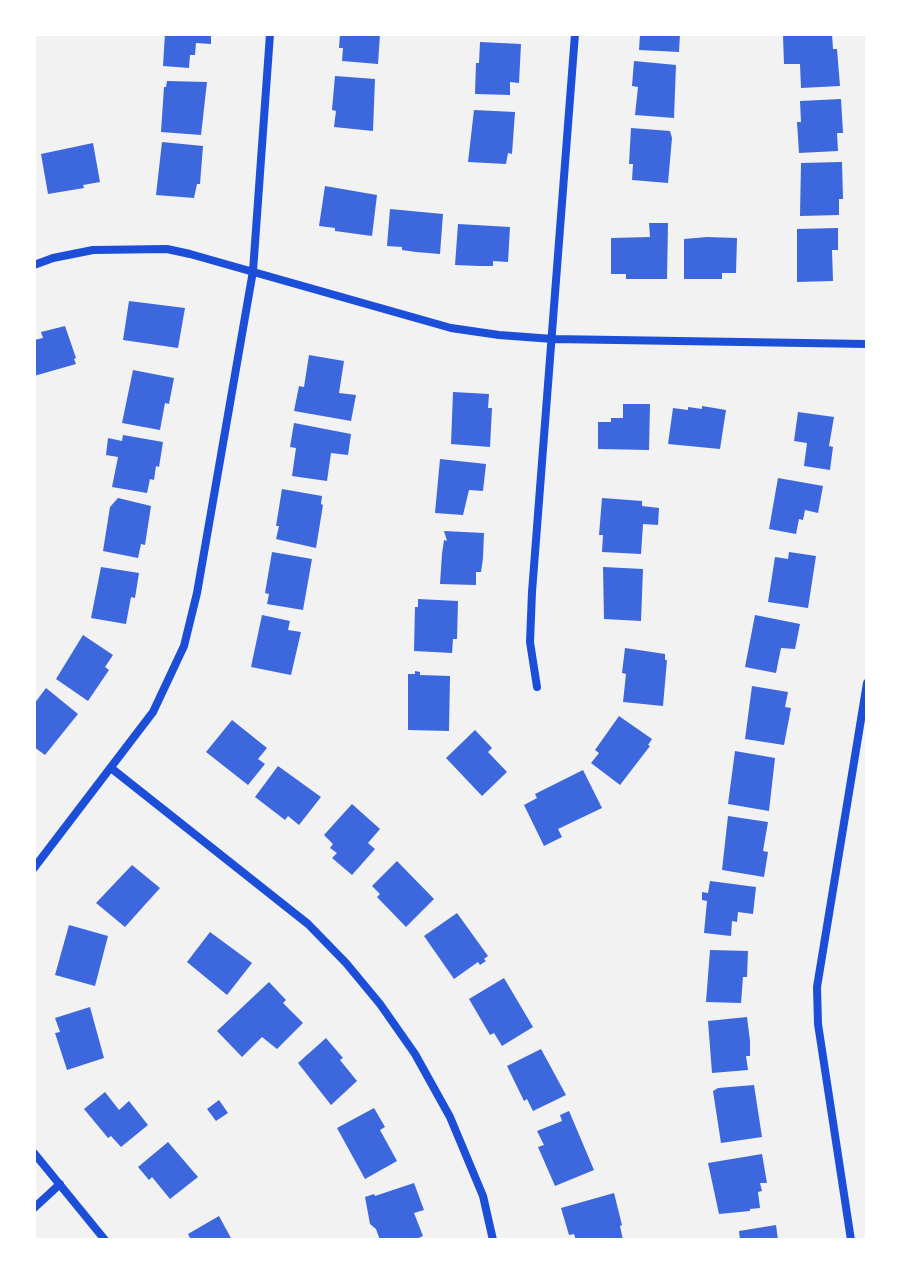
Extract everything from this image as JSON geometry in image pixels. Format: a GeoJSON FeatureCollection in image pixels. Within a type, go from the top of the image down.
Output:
{"type":"FeatureCollection","features":[{"type":"Feature","properties":{"kind":"street"},"geometry":{"type":"LineString","coordinates":[[34,868],[153,712],[184,646],[197,593],[253,271],[270,34]]}},
{"type":"Feature","properties":{"kind":"street"},"geometry":{"type":"LineString","coordinates":[[537,687],[530,642],[532,592],[575,34]]}},
{"type":"Feature","properties":{"kind":"street"},"geometry":{"type":"LineString","coordinates":[[34,265],[93,250],[167,249],[451,328],[553,339],[867,344]]}},
{"type":"Feature","properties":{"kind":"street"},"geometry":{"type":"LineString","coordinates":[[851,1240],[818,1024],[817,987],[867,683]]}},
{"type":"Feature","properties":{"kind":"street"},"geometry":{"type":"LineString","coordinates":[[111,768],[308,924],[380,1004],[415,1054],[450,1117],[478,1186],[493,1240]]}},
{"type":"Feature","properties":{"kind":"street"},"geometry":{"type":"LineString","coordinates":[[34,1153],[105,1240]]}},
{"type":"Feature","properties":{"kind":"street"},"geometry":{"type":"LineString","coordinates":[[34,1208],[60,1184]]}},
{"type":"Feature","properties":{"kind":"building"},"geometry":{"type":"Polygon","coordinates":[[[165,34],[211,34],[211,44],[196,43],[195,55],[190,55],[189,68],[163,66],[165,34]]]}},
{"type":"Feature","properties":{"kind":"building"},"geometry":{"type":"Polygon","coordinates":[[[340,34],[380,34],[378,64],[342,61],[340,34]]]}},
{"type":"Feature","properties":{"kind":"building"},"geometry":{"type":"Polygon","coordinates":[[[640,34],[680,34],[679,52],[639,50],[640,34]]]}},
{"type":"Feature","properties":{"kind":"building"},"geometry":{"type":"Polygon","coordinates":[[[832,34],[833,49],[837,49],[840,86],[801,88],[800,64],[784,64],[783,36],[832,34]]]}},
{"type":"Feature","properties":{"kind":"building"},"geometry":{"type":"Polygon","coordinates":[[[480,42],[521,44],[519,83],[510,82],[510,95],[475,94],[480,42]]]}},
{"type":"Feature","properties":{"kind":"building"},"geometry":{"type":"Polygon","coordinates":[[[634,61],[676,65],[674,118],[635,115],[638,87],[632,86],[634,61]]]}},
{"type":"Feature","properties":{"kind":"building"},"geometry":{"type":"Polygon","coordinates":[[[335,76],[375,79],[373,131],[334,127],[335,76]]]}},
{"type":"Feature","properties":{"kind":"building"},"geometry":{"type":"Polygon","coordinates":[[[167,81],[207,82],[201,135],[161,132],[167,81]]]}},
{"type":"Feature","properties":{"kind":"building"},"geometry":{"type":"Polygon","coordinates":[[[841,99],[843,133],[837,133],[838,151],[799,153],[797,122],[801,122],[800,101],[841,99]]]}},
{"type":"Feature","properties":{"kind":"building"},"geometry":{"type":"Polygon","coordinates":[[[474,110],[515,112],[512,154],[508,153],[506,164],[468,162],[474,110]]]}},
{"type":"Feature","properties":{"kind":"building"},"geometry":{"type":"Polygon","coordinates":[[[631,128],[670,131],[668,183],[632,180],[633,164],[629,164],[631,128]]]}},
{"type":"Feature","properties":{"kind":"building"},"geometry":{"type":"Polygon","coordinates":[[[162,142],[203,146],[200,184],[197,184],[194,198],[156,195],[162,142]]]}},
{"type":"Feature","properties":{"kind":"building"},"geometry":{"type":"Polygon","coordinates":[[[93,143],[100,182],[48,194],[41,154],[93,143]]]}},
{"type":"Feature","properties":{"kind":"building"},"geometry":{"type":"Polygon","coordinates":[[[842,162],[843,199],[839,199],[839,215],[800,216],[801,163],[842,162]]]}},
{"type":"Feature","properties":{"kind":"building"},"geometry":{"type":"Polygon","coordinates":[[[325,186],[377,195],[372,236],[319,226],[325,186]]]}},
{"type":"Feature","properties":{"kind":"building"},"geometry":{"type":"Polygon","coordinates":[[[390,209],[443,214],[440,254],[387,246],[390,209]]]}},
{"type":"Feature","properties":{"kind":"building"},"geometry":{"type":"Polygon","coordinates":[[[649,223],[668,223],[667,279],[626,279],[626,274],[611,274],[611,238],[650,237],[649,223]]]}},
{"type":"Feature","properties":{"kind":"building"},"geometry":{"type":"Polygon","coordinates":[[[458,224],[510,227],[508,262],[493,261],[493,266],[455,265],[458,224]]]}},
{"type":"Feature","properties":{"kind":"building"},"geometry":{"type":"Polygon","coordinates":[[[838,228],[838,250],[832,250],[833,281],[797,282],[797,229],[838,228]]]}},
{"type":"Feature","properties":{"kind":"building"},"geometry":{"type":"Polygon","coordinates":[[[737,238],[736,273],[722,273],[722,279],[684,279],[684,239],[737,238]]]}},
{"type":"Feature","properties":{"kind":"building"},"geometry":{"type":"Polygon","coordinates":[[[129,301],[185,308],[178,348],[123,340],[129,301]]]}},
{"type":"Feature","properties":{"kind":"building"},"geometry":{"type":"Polygon","coordinates":[[[65,326],[76,364],[34,376],[34,340],[43,338],[41,332],[65,326]]]}},
{"type":"Feature","properties":{"kind":"building"},"geometry":{"type":"Polygon","coordinates":[[[309,355],[344,361],[339,393],[356,395],[351,421],[294,411],[299,386],[304,387],[309,355]]]}},
{"type":"Feature","properties":{"kind":"building"},"geometry":{"type":"Polygon","coordinates":[[[133,370],[174,378],[160,430],[122,423],[133,370]]]}},
{"type":"Feature","properties":{"kind":"building"},"geometry":{"type":"Polygon","coordinates":[[[453,392],[489,394],[488,408],[492,408],[490,447],[451,444],[453,392]]]}},
{"type":"Feature","properties":{"kind":"building"},"geometry":{"type":"Polygon","coordinates":[[[623,404],[650,404],[649,450],[598,449],[598,422],[623,418],[623,404]]]}},
{"type":"Feature","properties":{"kind":"building"},"geometry":{"type":"Polygon","coordinates":[[[702,406],[726,410],[720,449],[668,444],[673,408],[688,410],[688,407],[702,409],[702,406]]]}},
{"type":"Feature","properties":{"kind":"building"},"geometry":{"type":"Polygon","coordinates":[[[798,412],[834,417],[829,446],[833,447],[830,470],[804,466],[807,443],[794,441],[798,412]]]}},
{"type":"Feature","properties":{"kind":"building"},"geometry":{"type":"Polygon","coordinates":[[[294,423],[351,434],[348,455],[331,453],[327,481],[292,476],[296,448],[290,447],[294,423]]]}},
{"type":"Feature","properties":{"kind":"building"},"geometry":{"type":"Polygon","coordinates":[[[123,435],[163,442],[159,467],[156,466],[154,480],[150,479],[147,493],[112,487],[118,457],[106,455],[108,438],[122,441],[123,435]]]}},
{"type":"Feature","properties":{"kind":"building"},"geometry":{"type":"Polygon","coordinates":[[[440,459],[486,464],[483,491],[469,490],[463,515],[435,513],[440,459]]]}},
{"type":"Feature","properties":{"kind":"building"},"geometry":{"type":"Polygon","coordinates":[[[778,478],[823,486],[818,513],[805,510],[803,520],[799,519],[796,534],[769,529],[778,478]]]}},
{"type":"Feature","properties":{"kind":"building"},"geometry":{"type":"Polygon","coordinates":[[[282,489],[322,496],[316,548],[276,539],[282,489]]]}},
{"type":"Feature","properties":{"kind":"building"},"geometry":{"type":"Polygon","coordinates":[[[118,498],[151,506],[145,545],[141,544],[138,558],[103,551],[110,507],[118,498]]]}},
{"type":"Feature","properties":{"kind":"building"},"geometry":{"type":"Polygon","coordinates":[[[602,498],[642,501],[642,506],[659,508],[658,525],[643,524],[641,554],[602,552],[603,535],[599,535],[602,498]]]}},
{"type":"Feature","properties":{"kind":"building"},"geometry":{"type":"Polygon","coordinates":[[[444,531],[484,533],[481,572],[476,572],[476,585],[440,584],[444,540],[447,541],[444,531]]]}},
{"type":"Feature","properties":{"kind":"building"},"geometry":{"type":"Polygon","coordinates":[[[272,552],[312,559],[303,610],[267,604],[269,594],[265,593],[272,552]]]}},
{"type":"Feature","properties":{"kind":"building"},"geometry":{"type":"Polygon","coordinates":[[[789,552],[816,556],[808,608],[768,602],[775,557],[788,559],[789,552]]]}},
{"type":"Feature","properties":{"kind":"building"},"geometry":{"type":"Polygon","coordinates":[[[101,567],[139,573],[126,624],[91,618],[101,567]]]}},
{"type":"Feature","properties":{"kind":"building"},"geometry":{"type":"Polygon","coordinates":[[[603,567],[643,569],[641,621],[604,619],[603,567]]]}},
{"type":"Feature","properties":{"kind":"building"},"geometry":{"type":"Polygon","coordinates":[[[418,599],[458,601],[457,639],[453,639],[452,653],[414,651],[418,599]]]}},
{"type":"Feature","properties":{"kind":"building"},"geometry":{"type":"Polygon","coordinates":[[[262,615],[290,621],[288,630],[301,632],[291,675],[251,667],[262,615]]]}},
{"type":"Feature","properties":{"kind":"building"},"geometry":{"type":"Polygon","coordinates":[[[755,615],[800,624],[795,649],[781,648],[776,673],[745,667],[755,615]]]}},
{"type":"Feature","properties":{"kind":"building"},"geometry":{"type":"Polygon","coordinates":[[[83,635],[113,655],[105,667],[109,670],[88,701],[56,679],[83,635]]]}},
{"type":"Feature","properties":{"kind":"building"},"geometry":{"type":"Polygon","coordinates":[[[625,648],[665,654],[663,706],[623,702],[625,648]]]}},
{"type":"Feature","properties":{"kind":"building"},"geometry":{"type":"Polygon","coordinates":[[[415,671],[420,675],[450,676],[449,731],[408,730],[408,674],[415,674],[415,671]]]}},
{"type":"Feature","properties":{"kind":"building"},"geometry":{"type":"Polygon","coordinates":[[[752,686],[788,692],[785,707],[791,708],[784,745],[745,739],[752,686]]]}},
{"type":"Feature","properties":{"kind":"building"},"geometry":{"type":"Polygon","coordinates":[[[46,688],[78,714],[45,755],[34,747],[34,704],[46,688]]]}},
{"type":"Feature","properties":{"kind":"building"},"geometry":{"type":"Polygon","coordinates":[[[619,716],[652,739],[620,785],[591,763],[599,753],[595,750],[619,716]]]}},
{"type":"Feature","properties":{"kind":"building"},"geometry":{"type":"Polygon","coordinates":[[[232,720],[267,748],[258,759],[265,764],[248,785],[206,752],[232,720]]]}},
{"type":"Feature","properties":{"kind":"building"},"geometry":{"type":"Polygon","coordinates":[[[475,730],[492,748],[488,752],[507,772],[482,796],[446,758],[475,730]]]}},
{"type":"Feature","properties":{"kind":"building"},"geometry":{"type":"Polygon","coordinates":[[[735,751],[775,758],[769,811],[728,804],[735,751]]]}},
{"type":"Feature","properties":{"kind":"building"},"geometry":{"type":"Polygon","coordinates":[[[278,766],[321,797],[299,825],[288,816],[285,820],[255,797],[278,766]]]}},
{"type":"Feature","properties":{"kind":"building"},"geometry":{"type":"Polygon","coordinates":[[[583,770],[602,808],[558,829],[562,837],[544,846],[524,805],[537,798],[535,794],[583,770]]]}},
{"type":"Feature","properties":{"kind":"building"},"geometry":{"type":"Polygon","coordinates":[[[352,804],[380,829],[368,843],[375,849],[352,875],[332,858],[337,853],[330,848],[333,844],[324,835],[352,804]]]}},
{"type":"Feature","properties":{"kind":"building"},"geometry":{"type":"Polygon","coordinates":[[[728,816],[768,822],[763,851],[768,852],[764,877],[722,870],[728,816]]]}},
{"type":"Feature","properties":{"kind":"building"},"geometry":{"type":"Polygon","coordinates":[[[397,861],[434,899],[406,927],[377,897],[380,894],[372,886],[397,861]]]}},
{"type":"Feature","properties":{"kind":"building"},"geometry":{"type":"Polygon","coordinates":[[[132,865],[160,888],[125,927],[96,903],[132,865]]]}},
{"type":"Feature","properties":{"kind":"building"},"geometry":{"type":"Polygon","coordinates":[[[710,881],[756,887],[753,914],[738,912],[737,922],[732,921],[731,936],[704,933],[707,901],[702,900],[702,892],[708,893],[710,881]]]}},
{"type":"Feature","properties":{"kind":"building"},"geometry":{"type":"Polygon","coordinates":[[[457,913],[488,956],[484,959],[486,961],[480,965],[478,962],[454,979],[424,936],[457,913]]]}},
{"type":"Feature","properties":{"kind":"building"},"geometry":{"type":"Polygon","coordinates":[[[69,925],[108,936],[95,986],[55,975],[69,925]]]}},
{"type":"Feature","properties":{"kind":"building"},"geometry":{"type":"Polygon","coordinates":[[[210,932],[252,963],[227,995],[187,962],[210,932]]]}},
{"type":"Feature","properties":{"kind":"building"},"geometry":{"type":"Polygon","coordinates":[[[710,950],[748,951],[747,977],[743,977],[741,1003],[706,1002],[710,950]]]}},
{"type":"Feature","properties":{"kind":"building"},"geometry":{"type":"Polygon","coordinates":[[[504,978],[533,1027],[502,1046],[494,1033],[490,1035],[469,999],[504,978]]]}},
{"type":"Feature","properties":{"kind":"building"},"geometry":{"type":"Polygon","coordinates":[[[269,982],[286,1000],[283,1003],[303,1023],[277,1049],[262,1037],[242,1057],[217,1031],[269,982]]]}},
{"type":"Feature","properties":{"kind":"building"},"geometry":{"type":"Polygon","coordinates":[[[90,1007],[104,1058],[67,1070],[55,1033],[60,1032],[55,1018],[90,1007]]]}},
{"type":"Feature","properties":{"kind":"building"},"geometry":{"type":"Polygon","coordinates":[[[747,1017],[750,1041],[750,1056],[746,1056],[748,1070],[712,1073],[708,1021],[747,1017]]]}},
{"type":"Feature","properties":{"kind":"building"},"geometry":{"type":"Polygon","coordinates":[[[326,1038],[357,1081],[331,1105],[298,1063],[326,1038]]]}},
{"type":"Feature","properties":{"kind":"building"},"geometry":{"type":"Polygon","coordinates":[[[541,1049],[566,1095],[533,1111],[527,1099],[524,1101],[507,1066],[541,1049]]]}},
{"type":"Feature","properties":{"kind":"building"},"geometry":{"type":"Polygon","coordinates":[[[754,1085],[762,1137],[721,1143],[713,1091],[754,1085]]]}},
{"type":"Feature","properties":{"kind":"building"},"geometry":{"type":"Polygon","coordinates":[[[105,1092],[119,1110],[129,1101],[148,1125],[121,1147],[111,1136],[108,1138],[84,1109],[105,1092]]]}},
{"type":"Feature","properties":{"kind":"building"},"geometry":{"type":"Polygon","coordinates":[[[219,1100],[228,1113],[216,1121],[207,1109],[219,1100]]]}},
{"type":"Feature","properties":{"kind":"building"},"geometry":{"type":"Polygon","coordinates":[[[374,1108],[385,1127],[380,1130],[397,1161],[365,1179],[337,1128],[374,1108]]]}},
{"type":"Feature","properties":{"kind":"building"},"geometry":{"type":"Polygon","coordinates":[[[569,1111],[594,1170],[555,1186],[538,1147],[544,1145],[537,1131],[562,1121],[560,1115],[569,1111]]]}},
{"type":"Feature","properties":{"kind":"building"},"geometry":{"type":"Polygon","coordinates":[[[168,1142],[198,1177],[170,1199],[152,1177],[149,1180],[138,1167],[168,1142]]]}},
{"type":"Feature","properties":{"kind":"building"},"geometry":{"type":"Polygon","coordinates":[[[762,1154],[767,1183],[760,1183],[760,1208],[719,1214],[708,1163],[762,1154]]]}},
{"type":"Feature","properties":{"kind":"building"},"geometry":{"type":"Polygon","coordinates":[[[414,1183],[424,1210],[414,1213],[423,1236],[414,1240],[380,1240],[376,1229],[370,1224],[365,1197],[414,1183]]]}},
{"type":"Feature","properties":{"kind":"building"},"geometry":{"type":"Polygon","coordinates":[[[614,1193],[623,1240],[576,1240],[574,1234],[569,1235],[561,1208],[614,1193]]]}},
{"type":"Feature","properties":{"kind":"building"},"geometry":{"type":"Polygon","coordinates":[[[219,1216],[232,1240],[191,1240],[188,1234],[219,1216]]]}},
{"type":"Feature","properties":{"kind":"building"},"geometry":{"type":"Polygon","coordinates":[[[776,1225],[778,1240],[740,1240],[739,1231],[776,1225]]]}}]}
